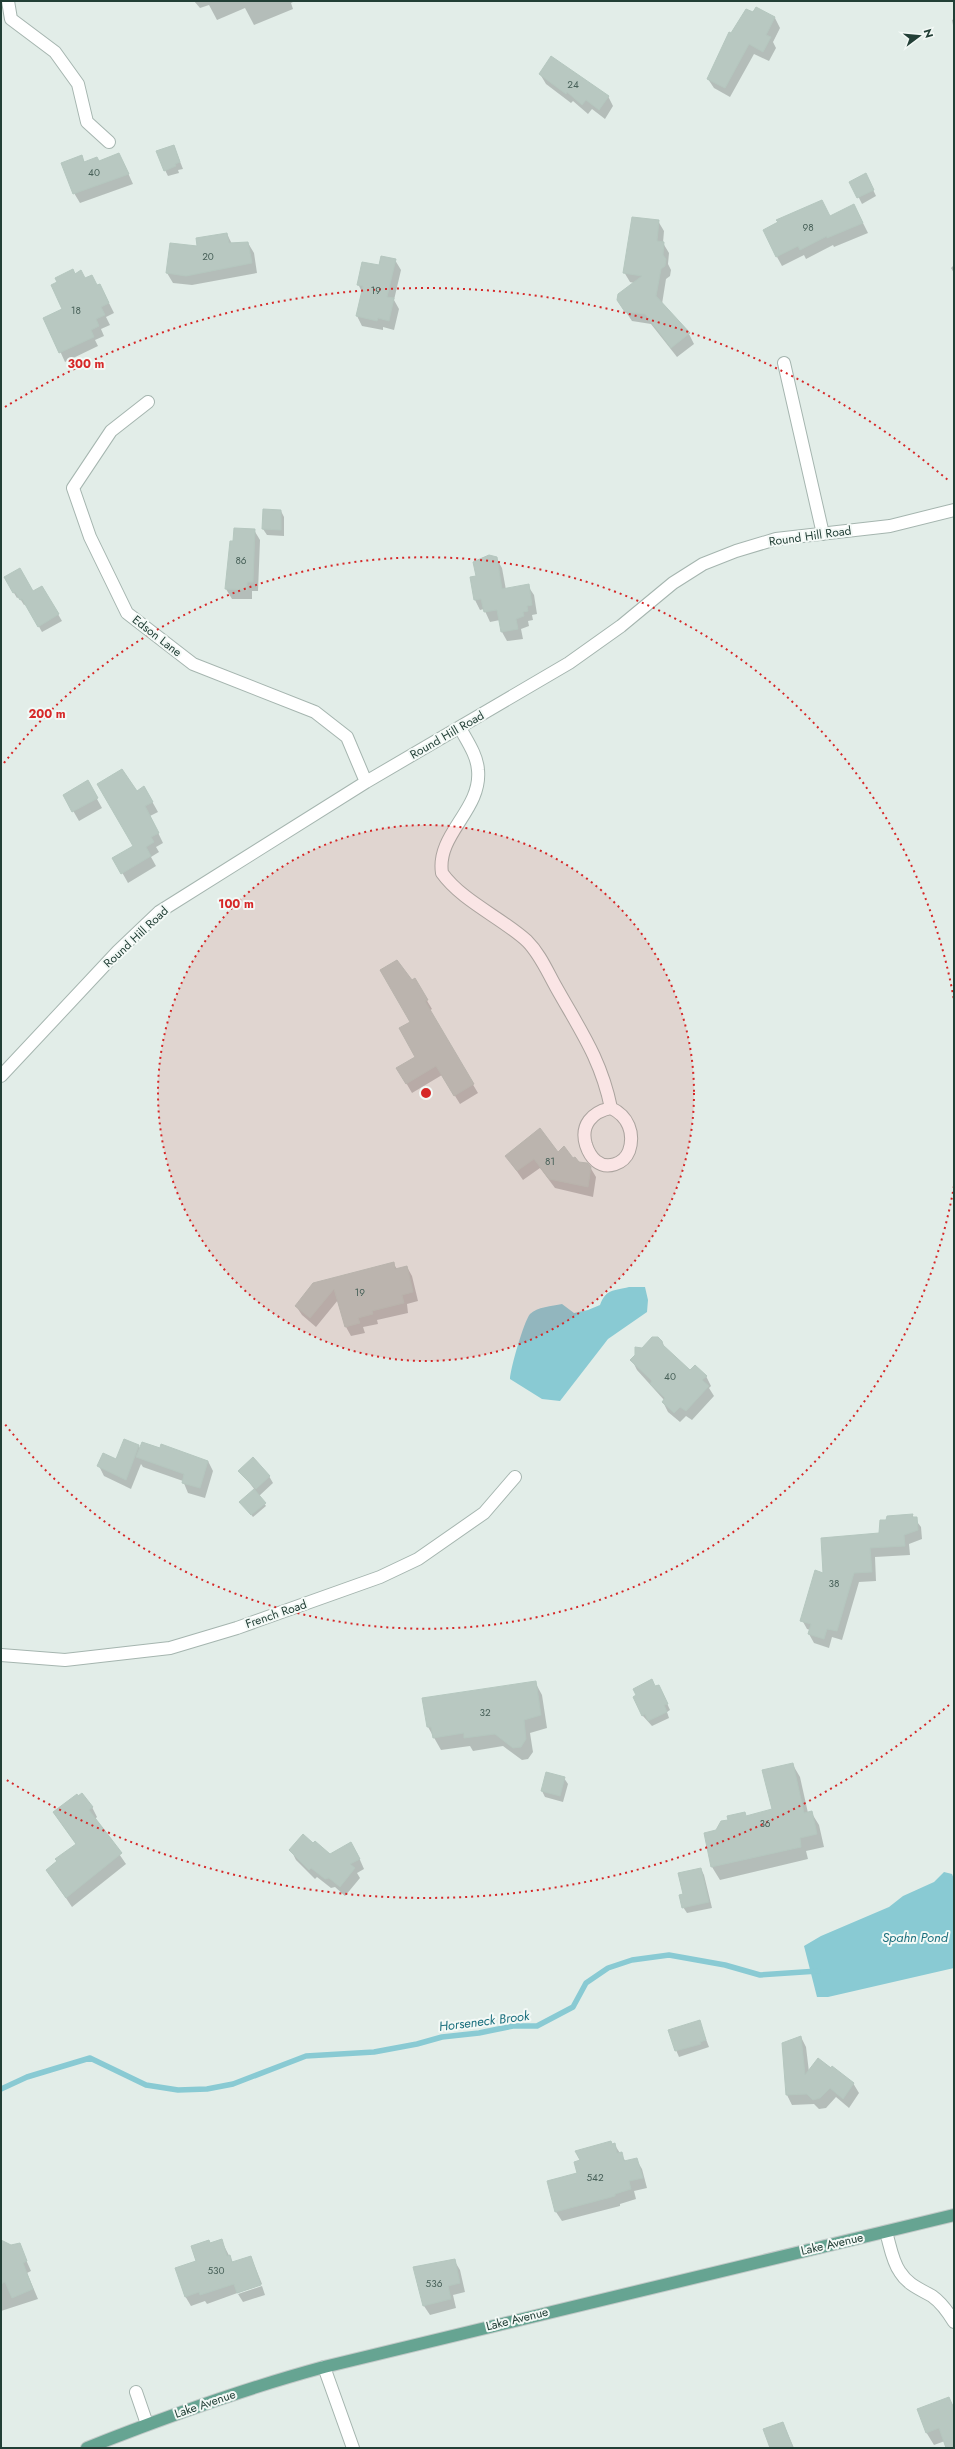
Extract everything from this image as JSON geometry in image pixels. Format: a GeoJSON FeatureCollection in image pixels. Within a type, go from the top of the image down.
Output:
{"type":"FeatureCollection","features":[{"type":"Feature","properties":{"kind":"main road","name":"Lake Avenue"},"geometry":{"type":"LineString","coordinates":[[88,2448],[147,2424],[270,2382],[324,2367],[792,2252],[886,2232],[954,2215]]}},
{"type":"Feature","properties":{"kind":"street"},"geometry":{"type":"LineString","coordinates":[[8,1],[11,19],[55,52],[78,84],[88,122],[109,142]]}},
{"type":"Feature","properties":{"kind":"street"},"geometry":{"type":"LineString","coordinates":[[784,363],[823,534]]}},
{"type":"Feature","properties":{"kind":"street","name":"Edson Lane"},"geometry":{"type":"LineString","coordinates":[[148,402],[111,431],[73,488],[90,537],[127,613],[194,664],[315,712],[347,737],[366,782]]}},
{"type":"Feature","properties":{"kind":"street","name":"Round Hill Road"},"geometry":{"type":"LineString","coordinates":[[1,1076],[118,951],[159,912],[366,782],[569,663],[621,626],[673,583],[703,564],[736,551],[776,539],[890,526],[954,510]]}},
{"type":"Feature","properties":{"kind":"street"},"geometry":{"type":"LineString","coordinates":[[460,728],[476,761],[478,770],[477,782],[474,796],[442,854],[442,873],[458,888],[528,942],[542,960],[594,1053],[606,1085],[611,1108]]}},
{"type":"Feature","properties":{"kind":"street"},"geometry":{"type":"LineString","coordinates":[[611,1108],[621,1113],[629,1124],[631,1142],[625,1160],[616,1165],[596,1162],[589,1153],[584,1133],[589,1120],[596,1113],[611,1108]]}},
{"type":"Feature","properties":{"kind":"street","name":"French Road"},"geometry":{"type":"LineString","coordinates":[[1,1655],[65,1660],[170,1648],[237,1628],[380,1577],[418,1559],[484,1513],[515,1477]]}},
{"type":"Feature","properties":{"kind":"street"},"geometry":{"type":"LineString","coordinates":[[886,2232],[895,2263],[900,2272],[915,2288],[932,2297],[946,2309],[954,2322]]}},
{"type":"Feature","properties":{"kind":"street"},"geometry":{"type":"LineString","coordinates":[[324,2367],[354,2448]]}},
{"type":"Feature","properties":{"kind":"street"},"geometry":{"type":"LineString","coordinates":[[136,2392],[147,2424]]}},
{"type":"Feature","properties":{"kind":"water"},"geometry":{"type":"Polygon","coordinates":[[[629,1287],[645,1287],[648,1300],[647,1312],[608,1339],[560,1401],[542,1399],[510,1379],[512,1366],[521,1335],[530,1314],[545,1307],[562,1304],[574,1313],[588,1310],[600,1305],[608,1293],[614,1290],[629,1287]]]}},
{"type":"Feature","properties":{"kind":"water","name":"Spahn Pond"},"geometry":{"type":"Polygon","coordinates":[[[944,1872],[952,1874],[954,1879],[954,1968],[828,1997],[817,1997],[804,1946],[821,1936],[889,1907],[903,1896],[934,1882],[944,1872]]]}},
{"type":"Feature","properties":{"kind":"building"},"geometry":{"type":"Polygon","coordinates":[[[756,7],[775,17],[766,35],[771,37],[763,52],[749,44],[725,88],[707,79],[729,32],[731,33],[746,9],[753,12],[756,7]]]}},
{"type":"Feature","properties":{"kind":"building"},"geometry":{"type":"Polygon","coordinates":[[[551,56],[609,96],[599,110],[586,100],[582,105],[567,92],[566,94],[539,74],[551,56]]]}},
{"type":"Feature","properties":{"kind":"building"},"geometry":{"type":"Polygon","coordinates":[[[174,145],[180,162],[175,164],[176,166],[164,171],[156,151],[174,145]]]}},
{"type":"Feature","properties":{"kind":"building"},"geometry":{"type":"Polygon","coordinates":[[[119,153],[129,174],[73,194],[61,163],[82,155],[84,162],[97,157],[99,161],[119,153]]]}},
{"type":"Feature","properties":{"kind":"building"},"geometry":{"type":"Polygon","coordinates":[[[866,173],[874,190],[857,198],[849,182],[866,173]]]}},
{"type":"Feature","properties":{"kind":"building"},"geometry":{"type":"Polygon","coordinates":[[[822,200],[830,216],[854,204],[863,223],[827,238],[827,236],[800,250],[798,246],[776,257],[763,230],[778,222],[776,220],[822,200]]]}},
{"type":"Feature","properties":{"kind":"building"},"geometry":{"type":"Polygon","coordinates":[[[632,217],[659,220],[657,241],[664,242],[663,255],[666,259],[665,266],[661,269],[656,296],[690,333],[671,348],[645,314],[625,312],[617,300],[618,294],[642,276],[623,273],[632,217]]]}},
{"type":"Feature","properties":{"kind":"building"},"geometry":{"type":"Polygon","coordinates":[[[227,233],[229,243],[248,242],[252,263],[186,276],[166,273],[170,243],[197,246],[196,238],[227,233]]]}},
{"type":"Feature","properties":{"kind":"building"},"geometry":{"type":"Polygon","coordinates":[[[381,256],[396,259],[387,297],[394,298],[389,321],[378,318],[377,321],[356,316],[363,286],[357,285],[362,262],[379,265],[381,256]]]}},
{"type":"Feature","properties":{"kind":"building"},"geometry":{"type":"Polygon","coordinates":[[[73,269],[75,274],[81,270],[85,278],[92,275],[97,285],[100,284],[109,303],[101,307],[105,315],[96,319],[99,326],[91,330],[94,337],[59,353],[43,318],[62,309],[51,285],[57,282],[55,278],[73,269]]]}},
{"type":"Feature","properties":{"kind":"building"},"geometry":{"type":"Polygon","coordinates":[[[263,509],[281,510],[281,530],[262,529],[263,509]]]}},
{"type":"Feature","properties":{"kind":"building"},"geometry":{"type":"Polygon","coordinates":[[[234,528],[255,529],[253,582],[247,582],[247,590],[225,589],[230,541],[233,541],[234,528]]]}},
{"type":"Feature","properties":{"kind":"building"},"geometry":{"type":"Polygon","coordinates":[[[489,555],[497,557],[502,589],[529,584],[532,605],[527,606],[528,611],[523,612],[524,616],[516,619],[518,629],[501,632],[497,610],[484,612],[481,599],[474,600],[470,577],[476,576],[473,562],[489,555]]]}},
{"type":"Feature","properties":{"kind":"building"},"geometry":{"type":"Polygon","coordinates":[[[20,568],[33,591],[42,586],[59,614],[38,627],[22,599],[20,600],[15,592],[13,593],[4,577],[20,568]]]}},
{"type":"Feature","properties":{"kind":"building"},"geometry":{"type":"Polygon","coordinates":[[[122,769],[137,791],[144,786],[153,802],[145,806],[159,833],[151,837],[154,842],[146,847],[151,856],[121,874],[112,858],[133,846],[97,784],[122,769]]]}},
{"type":"Feature","properties":{"kind":"building"},"geometry":{"type":"Polygon","coordinates":[[[88,780],[98,798],[72,812],[63,795],[88,780]]]}},
{"type":"Feature","properties":{"kind":"building"},"geometry":{"type":"Polygon","coordinates":[[[397,960],[412,980],[415,978],[428,1000],[425,1001],[474,1084],[454,1096],[436,1066],[406,1084],[396,1068],[415,1057],[399,1028],[410,1022],[380,970],[397,960]]]}},
{"type":"Feature","properties":{"kind":"building"},"geometry":{"type":"Polygon","coordinates":[[[540,1128],[558,1152],[564,1146],[573,1158],[575,1157],[579,1162],[587,1163],[591,1167],[588,1187],[549,1179],[534,1159],[517,1171],[505,1156],[540,1128]]]}},
{"type":"Feature","properties":{"kind":"building"},"geometry":{"type":"Polygon","coordinates":[[[394,1262],[395,1269],[407,1266],[413,1292],[402,1295],[404,1303],[372,1311],[373,1314],[358,1318],[360,1323],[345,1327],[334,1289],[310,1318],[295,1306],[313,1283],[394,1262]]]}},
{"type":"Feature","properties":{"kind":"building"},"geometry":{"type":"Polygon","coordinates":[[[652,1337],[658,1337],[662,1341],[663,1345],[690,1370],[695,1365],[707,1376],[702,1380],[709,1386],[686,1411],[680,1407],[674,1413],[662,1402],[665,1398],[650,1384],[652,1381],[630,1360],[635,1355],[635,1347],[642,1348],[652,1337]]]}},
{"type":"Feature","properties":{"kind":"building"},"geometry":{"type":"Polygon","coordinates":[[[124,1439],[139,1445],[126,1480],[97,1466],[103,1453],[116,1459],[124,1439]]]}},
{"type":"Feature","properties":{"kind":"building"},"geometry":{"type":"Polygon","coordinates":[[[142,1442],[160,1448],[161,1444],[208,1461],[200,1488],[182,1483],[184,1474],[136,1457],[142,1442]]]}},
{"type":"Feature","properties":{"kind":"building"},"geometry":{"type":"Polygon","coordinates":[[[253,1457],[270,1476],[256,1489],[238,1471],[253,1457]]]}},
{"type":"Feature","properties":{"kind":"building"},"geometry":{"type":"Polygon","coordinates":[[[254,1489],[266,1503],[251,1515],[239,1502],[254,1489]]]}},
{"type":"Feature","properties":{"kind":"building"},"geometry":{"type":"Polygon","coordinates":[[[913,1514],[912,1517],[917,1517],[918,1530],[904,1535],[905,1546],[870,1548],[872,1572],[854,1573],[837,1631],[827,1629],[824,1639],[808,1634],[811,1624],[800,1621],[815,1570],[823,1573],[821,1538],[879,1533],[880,1520],[886,1520],[887,1516],[913,1514]]]}},
{"type":"Feature","properties":{"kind":"building"},"geometry":{"type":"Polygon","coordinates":[[[652,1679],[655,1686],[659,1685],[668,1704],[664,1705],[667,1712],[648,1721],[645,1714],[642,1716],[633,1697],[636,1695],[633,1689],[652,1679]]]}},
{"type":"Feature","properties":{"kind":"building"},"geometry":{"type":"Polygon","coordinates":[[[536,1681],[541,1715],[524,1720],[526,1739],[521,1747],[513,1748],[495,1734],[464,1738],[464,1733],[433,1738],[431,1727],[427,1727],[422,1698],[536,1681]]]}},
{"type":"Feature","properties":{"kind":"building"},"geometry":{"type":"Polygon","coordinates":[[[793,1763],[804,1813],[812,1811],[817,1834],[800,1838],[801,1847],[711,1867],[704,1833],[716,1830],[721,1821],[728,1820],[727,1816],[745,1812],[746,1816],[772,1809],[762,1770],[793,1763]]]}},
{"type":"Feature","properties":{"kind":"building"},"geometry":{"type":"Polygon","coordinates":[[[546,1772],[565,1777],[560,1796],[541,1791],[546,1772]]]}},
{"type":"Feature","properties":{"kind":"building"},"geometry":{"type":"Polygon","coordinates":[[[82,1793],[93,1807],[89,1810],[122,1853],[66,1898],[46,1870],[57,1861],[55,1859],[76,1844],[53,1812],[77,1794],[78,1796],[82,1793]]]}},
{"type":"Feature","properties":{"kind":"building"},"geometry":{"type":"Polygon","coordinates":[[[303,1834],[313,1843],[315,1841],[330,1854],[351,1842],[360,1859],[350,1864],[355,1868],[340,1887],[329,1878],[325,1879],[311,1868],[309,1870],[289,1850],[303,1834]]]}},
{"type":"Feature","properties":{"kind":"building"},"geometry":{"type":"Polygon","coordinates":[[[701,1868],[709,1902],[682,1908],[679,1895],[683,1894],[678,1873],[701,1868]]]}},
{"type":"Feature","properties":{"kind":"building"},"geometry":{"type":"Polygon","coordinates":[[[700,2020],[706,2040],[700,2042],[701,2044],[675,2051],[668,2030],[700,2020]]]}},
{"type":"Feature","properties":{"kind":"building"},"geometry":{"type":"Polygon","coordinates":[[[801,2036],[805,2075],[818,2058],[831,2068],[832,2066],[854,2083],[843,2099],[830,2088],[820,2098],[813,2100],[807,2094],[786,2095],[782,2043],[801,2036]]]}},
{"type":"Feature","properties":{"kind":"building"},"geometry":{"type":"Polygon","coordinates":[[[611,2141],[612,2144],[615,2143],[617,2153],[622,2152],[624,2161],[637,2158],[643,2178],[629,2181],[631,2189],[615,2194],[615,2196],[555,2212],[547,2181],[577,2173],[574,2162],[580,2160],[575,2151],[611,2141]]]}},
{"type":"Feature","properties":{"kind":"building"},"geometry":{"type":"Polygon","coordinates":[[[222,2239],[227,2256],[230,2255],[232,2262],[251,2256],[261,2285],[237,2293],[234,2284],[200,2295],[199,2292],[185,2297],[175,2268],[196,2261],[191,2246],[209,2240],[210,2243],[222,2239]]]}},
{"type":"Feature","properties":{"kind":"building"},"geometry":{"type":"Polygon","coordinates":[[[1,2240],[11,2245],[20,2243],[27,2261],[23,2263],[33,2289],[12,2298],[5,2282],[1,2284],[1,2240]]]}},
{"type":"Feature","properties":{"kind":"building"},"geometry":{"type":"Polygon","coordinates":[[[455,2259],[460,2283],[448,2286],[451,2299],[423,2306],[413,2267],[455,2259]]]}},
{"type":"Feature","properties":{"kind":"building"},"geometry":{"type":"Polygon","coordinates":[[[949,2397],[954,2409],[954,2448],[946,2448],[939,2428],[926,2433],[917,2409],[949,2397]]]}},
{"type":"Feature","properties":{"kind":"building"},"geometry":{"type":"Polygon","coordinates":[[[783,2422],[793,2448],[770,2448],[763,2429],[783,2422]]]}},
{"type":"Feature","properties":{"kind":"waterway","name":"Horseneck Brook"},"geometry":{"type":"LineString","coordinates":[[1,2089],[27,2077],[90,2058],[146,2085],[178,2090],[207,2089],[233,2084],[306,2056],[374,2052],[417,2044],[442,2037],[479,2033],[513,2026],[537,2026],[573,2007],[586,1983],[608,1968],[632,1960],[669,1955],[725,1965],[760,1975],[818,1971]]}}]}
